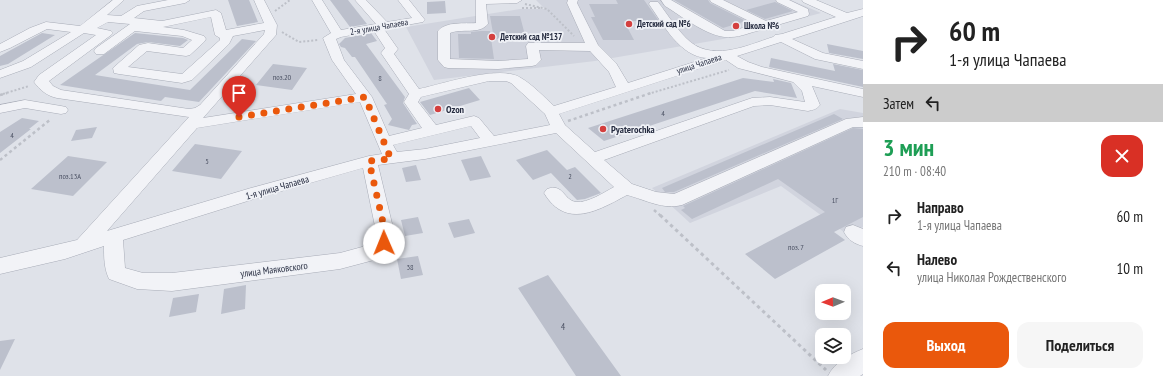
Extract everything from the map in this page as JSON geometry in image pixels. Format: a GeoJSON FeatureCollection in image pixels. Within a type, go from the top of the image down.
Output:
{"type":"FeatureCollection","features":[{"type":"Feature","properties":{"kind":"street"},"geometry":{"type":"LineString","coordinates":[[0,74],[28,64],[82,30],[119,0]]}},
{"type":"Feature","properties":{"kind":"street"},"geometry":{"type":"LineString","coordinates":[[44,83],[133,22],[141,8],[185,0]]}},
{"type":"Feature","properties":{"kind":"street"},"geometry":{"type":"LineString","coordinates":[[84,245],[270,35],[269,21],[259,0]]}},
{"type":"Feature","properties":{"kind":"street"},"geometry":{"type":"LineString","coordinates":[[317,0],[334,36],[338,60],[365,97],[391,159]]}},
{"type":"Feature","properties":{"kind":"street"},"geometry":{"type":"LineString","coordinates":[[360,0],[380,27],[392,49],[387,53],[416,94]]}},
{"type":"Feature","properties":{"kind":"street"},"geometry":{"type":"LineString","coordinates":[[403,0],[419,20]]}},
{"type":"Feature","properties":{"kind":"street"},"geometry":{"type":"LineString","coordinates":[[573,0],[572,3],[589,47],[616,70],[621,78],[623,89]]}},
{"type":"Feature","properties":{"kind":"street"},"geometry":{"type":"LineString","coordinates":[[666,0],[669,4],[717,32],[725,34],[733,34],[804,14],[804,11],[781,0]]}},
{"type":"Feature","properties":{"kind":"street"},"geometry":{"type":"LineString","coordinates":[[716,0],[765,25],[819,56],[863,65]]}},
{"type":"Feature","properties":{"kind":"street"},"geometry":{"type":"LineString","coordinates":[[808,0],[857,15]]}},
{"type":"Feature","properties":{"kind":"street"},"geometry":{"type":"LineString","coordinates":[[515,1],[481,1],[482,24],[479,26],[450,28],[444,31],[444,60],[448,64],[498,65],[532,62],[535,60],[532,46],[589,47]]}},
{"type":"Feature","properties":{"kind":"street"},"geometry":{"type":"LineString","coordinates":[[654,4],[682,41],[689,47],[702,54],[726,55],[743,65],[863,93]]}},
{"type":"Feature","properties":{"kind":"street"},"geometry":{"type":"LineString","coordinates":[[419,20],[421,7]]}},
{"type":"Feature","properties":{"kind":"street"},"geometry":{"type":"LineString","coordinates":[[133,22],[162,24],[216,14],[224,34],[225,41],[187,78],[182,79],[119,70],[119,68],[143,48],[148,47],[186,52],[200,39],[224,34],[269,21]]}},
{"type":"Feature","properties":{"kind":"street","name":"улица Чапаева"},"geometry":{"type":"LineString","coordinates":[[556,121],[623,89],[782,36],[857,15]]}},
{"type":"Feature","properties":{"kind":"street"},"geometry":{"type":"LineString","coordinates":[[82,30],[93,26],[106,18],[184,33],[200,39]]}},
{"type":"Feature","properties":{"kind":"street","name":"2-я улица Чапаева"},"geometry":{"type":"LineString","coordinates":[[334,36],[419,20]]}},
{"type":"Feature","properties":{"kind":"street"},"geometry":{"type":"LineString","coordinates":[[0,48],[8,45],[36,28],[46,25],[107,34],[44,83]]}},
{"type":"Feature","properties":{"kind":"street"},"geometry":{"type":"LineString","coordinates":[[28,64],[44,83],[57,94],[189,113],[196,118],[365,97]]}},
{"type":"Feature","properties":{"kind":"street"},"geometry":{"type":"LineString","coordinates":[[432,131],[411,102],[416,94],[489,77],[508,77],[516,80],[524,87],[593,158],[629,190],[664,201],[676,200],[851,122],[863,122]]}},
{"type":"Feature","properties":{"kind":"street"},"geometry":{"type":"LineString","coordinates":[[593,158],[752,102],[770,101],[808,107],[813,106],[808,90],[798,79]]}},
{"type":"Feature","properties":{"kind":"street"},"geometry":{"type":"LineString","coordinates":[[0,123],[25,104]]}},
{"type":"Feature","properties":{"kind":"street"},"geometry":{"type":"LineString","coordinates":[[0,109],[25,104],[61,110]]}},
{"type":"Feature","properties":{"kind":"street"},"geometry":{"type":"LineString","coordinates":[[385,142],[474,121],[491,142]]}},
{"type":"Feature","properties":{"kind":"street","name":"1-я улица Чапаева"},"geometry":{"type":"LineString","coordinates":[[0,266],[57,253],[251,194],[369,161],[391,159],[491,142],[556,121]]}},
{"type":"Feature","properties":{"kind":"street","name":"улица Маяковского"},"geometry":{"type":"LineString","coordinates":[[114,236],[114,262],[116,274],[128,280],[149,282],[172,282],[332,262],[368,254],[384,243],[386,236],[369,161]]}},
{"type":"Feature","properties":{"kind":"street"},"geometry":{"type":"LineString","coordinates":[[553,193],[564,204],[573,208],[584,207],[629,190]]}},
{"type":"Feature","properties":{"kind":"street"},"geometry":{"type":"LineString","coordinates":[[840,376],[863,360]]}},
{"type":"Feature","properties":{"kind":"path"},"geometry":{"type":"LineString","coordinates":[[290,0],[269,21],[299,42],[334,36]]}},
{"type":"Feature","properties":{"kind":"path"},"geometry":{"type":"LineString","coordinates":[[515,1],[547,9],[589,47]]}},
{"type":"Feature","properties":{"kind":"path"},"geometry":{"type":"LineString","coordinates":[[556,121],[743,65]]}},
{"type":"Feature","properties":{"kind":"path"},"geometry":{"type":"LineString","coordinates":[[0,95],[44,83]]}},
{"type":"Feature","properties":{"kind":"path"},"geometry":{"type":"LineString","coordinates":[[0,160],[61,110]]}},
{"type":"Feature","properties":{"kind":"path"},"geometry":{"type":"LineString","coordinates":[[629,190],[832,376]]}},
{"type":"Feature","properties":{"kind":"shaded area"},"geometry":{"type":"Polygon","coordinates":[[[536,0],[791,0],[821,13],[723,39],[595,61],[434,80],[406,27],[520,9],[545,9],[536,0]]]}},
{"type":"Feature","properties":{"kind":"shaded area"},"geometry":{"type":"Polygon","coordinates":[[[840,109],[863,113],[863,227],[848,235],[781,186],[690,223],[652,188],[840,109]]]}},
{"type":"Feature","properties":{"kind":"building"},"geometry":{"type":"Polygon","coordinates":[[[228,0],[249,0],[258,22],[237,26],[228,0]]]}},
{"type":"Feature","properties":{"kind":"building"},"geometry":{"type":"Polygon","coordinates":[[[330,0],[348,0],[367,24],[350,27],[330,0]]]}},
{"type":"Feature","properties":{"kind":"building"},"geometry":{"type":"Polygon","coordinates":[[[616,0],[644,0],[659,21],[624,21],[634,40],[603,40],[591,17],[595,17],[589,4],[618,4],[616,0]]]}},
{"type":"Feature","properties":{"kind":"building"},"geometry":{"type":"Polygon","coordinates":[[[674,0],[708,0],[710,3],[746,21],[723,28],[674,0]]]}},
{"type":"Feature","properties":{"kind":"building"},"geometry":{"type":"Polygon","coordinates":[[[445,1],[446,13],[427,14],[427,2],[445,1]]]}},
{"type":"Feature","properties":{"kind":"building"},"geometry":{"type":"Polygon","coordinates":[[[775,2],[793,11],[765,19],[746,10],[775,2]]]}},
{"type":"Feature","properties":{"kind":"building"},"geometry":{"type":"Polygon","coordinates":[[[490,16],[520,16],[526,39],[494,39],[490,16]]]}},
{"type":"Feature","properties":{"kind":"building"},"geometry":{"type":"Polygon","coordinates":[[[490,31],[494,59],[459,58],[458,34],[471,34],[471,32],[490,31]]]}},
{"type":"Feature","properties":{"kind":"building"},"geometry":{"type":"Polygon","coordinates":[[[42,33],[55,35],[8,64],[0,66],[0,56],[42,33]]]}},
{"type":"Feature","properties":{"kind":"building"},"geometry":{"type":"Polygon","coordinates":[[[135,33],[183,38],[188,40],[180,46],[148,42],[137,44],[95,75],[190,90],[242,39],[256,41],[199,102],[165,97],[161,101],[60,85],[135,33]]]}},
{"type":"Feature","properties":{"kind":"building"},"geometry":{"type":"Polygon","coordinates":[[[371,33],[377,41],[366,44],[405,97],[403,103],[417,124],[412,125],[409,130],[388,125],[392,119],[384,105],[387,104],[355,57],[352,57],[345,48],[341,47],[339,44],[345,38],[371,33]]]}},
{"type":"Feature","properties":{"kind":"building"},"geometry":{"type":"Polygon","coordinates":[[[827,44],[863,51],[863,59],[829,53],[827,44]]]}},
{"type":"Feature","properties":{"kind":"building"},"geometry":{"type":"Polygon","coordinates":[[[771,58],[835,71],[833,64],[863,70],[863,87],[769,67],[771,58]]]}},
{"type":"Feature","properties":{"kind":"building"},"geometry":{"type":"Polygon","coordinates":[[[273,64],[307,68],[292,90],[256,85],[273,64]]]}},
{"type":"Feature","properties":{"kind":"building"},"geometry":{"type":"Polygon","coordinates":[[[743,78],[774,82],[773,79],[791,83],[797,98],[755,91],[604,141],[588,128],[743,78]]]}},
{"type":"Feature","properties":{"kind":"building"},"geometry":{"type":"Polygon","coordinates":[[[469,88],[480,100],[430,115],[420,102],[469,88]]]}},
{"type":"Feature","properties":{"kind":"building"},"geometry":{"type":"Polygon","coordinates":[[[834,114],[843,119],[674,192],[665,192],[662,188],[834,114]]]}},
{"type":"Feature","properties":{"kind":"building"},"geometry":{"type":"Polygon","coordinates":[[[22,118],[39,121],[0,153],[0,132],[22,118]]]}},
{"type":"Feature","properties":{"kind":"building"},"geometry":{"type":"Polygon","coordinates":[[[97,127],[92,138],[71,141],[76,130],[97,127]]]}},
{"type":"Feature","properties":{"kind":"building"},"geometry":{"type":"Polygon","coordinates":[[[853,128],[863,129],[863,217],[834,232],[845,240],[775,279],[745,254],[825,212],[778,179],[692,219],[681,210],[685,208],[683,206],[853,128]]]}},
{"type":"Feature","properties":{"kind":"building"},"geometry":{"type":"Polygon","coordinates":[[[195,144],[242,151],[221,179],[172,171],[195,144]]]}},
{"type":"Feature","properties":{"kind":"building"},"geometry":{"type":"Polygon","coordinates":[[[547,150],[567,170],[575,167],[601,193],[585,199],[577,200],[551,173],[533,180],[516,160],[547,150]]]}},
{"type":"Feature","properties":{"kind":"building"},"geometry":{"type":"Polygon","coordinates":[[[68,156],[107,162],[73,196],[31,189],[68,156]]]}},
{"type":"Feature","properties":{"kind":"building"},"geometry":{"type":"Polygon","coordinates":[[[481,156],[491,177],[470,181],[461,160],[481,156]]]}},
{"type":"Feature","properties":{"kind":"building"},"geometry":{"type":"Polygon","coordinates":[[[416,165],[421,180],[406,182],[402,168],[416,165]]]}},
{"type":"Feature","properties":{"kind":"building"},"geometry":{"type":"Polygon","coordinates":[[[418,217],[423,233],[405,236],[401,220],[418,217]]]}},
{"type":"Feature","properties":{"kind":"building"},"geometry":{"type":"Polygon","coordinates":[[[469,219],[475,233],[454,238],[448,223],[469,219]]]}},
{"type":"Feature","properties":{"kind":"building"},"geometry":{"type":"Polygon","coordinates":[[[418,256],[423,275],[401,279],[397,259],[418,256]]]}},
{"type":"Feature","properties":{"kind":"building"},"geometry":{"type":"Polygon","coordinates":[[[548,275],[621,376],[576,376],[518,288],[548,275]]]}},
{"type":"Feature","properties":{"kind":"building"},"geometry":{"type":"Polygon","coordinates":[[[246,285],[245,309],[221,314],[224,289],[246,285]]]}},
{"type":"Feature","properties":{"kind":"building"},"geometry":{"type":"Polygon","coordinates":[[[199,294],[196,312],[169,317],[173,298],[199,294]]]}},
{"type":"Feature","properties":{"kind":"building"},"geometry":{"type":"Polygon","coordinates":[[[15,339],[0,370],[0,341],[15,339]]]}},
{"type":"Feature","properties":{"kind":"place","name":"Детский сад №6"},"geometry":{"type":"Point","coordinates":[629,24]}},
{"type":"Feature","properties":{"kind":"place","name":"Школа №6"},"geometry":{"type":"Point","coordinates":[736,26]}},
{"type":"Feature","properties":{"kind":"place","name":"Детский сад №137"},"geometry":{"type":"Point","coordinates":[492,37]}},
{"type":"Feature","properties":{"kind":"place","name":"Ozon"},"geometry":{"type":"Point","coordinates":[438,109]}},
{"type":"Feature","properties":{"kind":"place","name":"Pyaterochka"},"geometry":{"type":"Point","coordinates":[603,129]}},
{"type":"Feature","properties":{"kind":"route"},"geometry":{"type":"LineString","coordinates":[[239,117],[365,97],[391,159],[369,161],[386,236],[384,243]]}}]}
